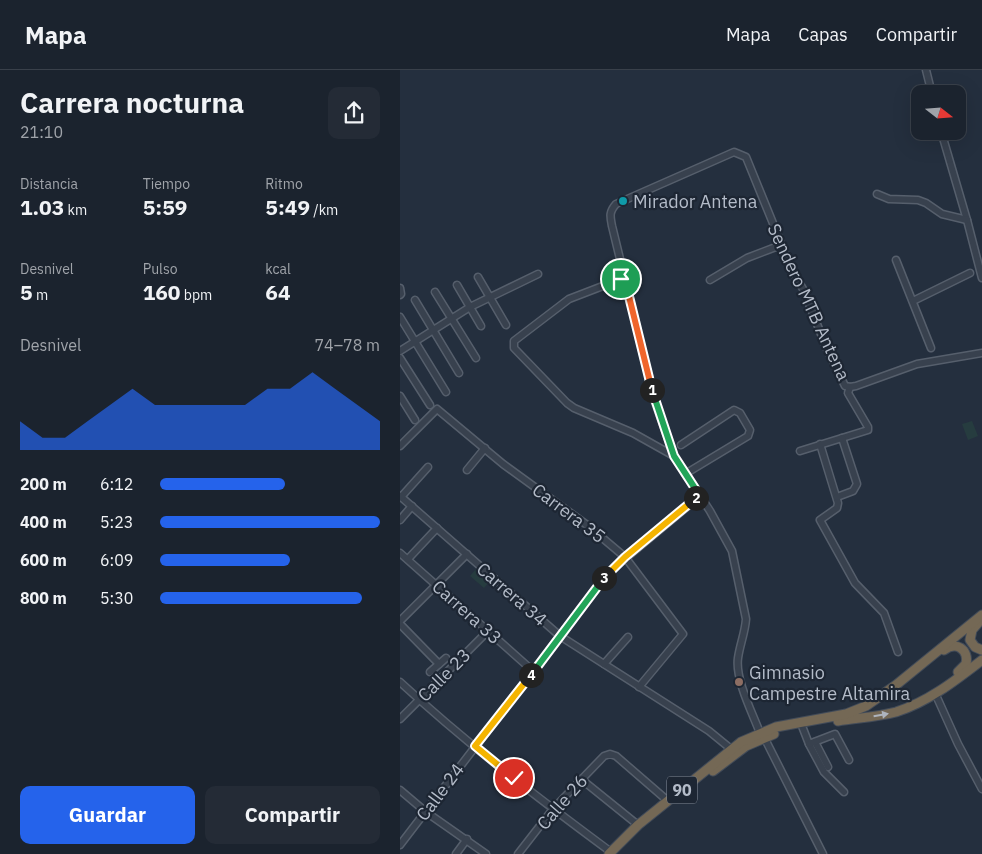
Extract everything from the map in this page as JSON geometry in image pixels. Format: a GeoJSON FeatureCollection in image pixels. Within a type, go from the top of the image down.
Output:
{"type":"FeatureCollection","features":[{"type":"Feature","properties":{"kind":"highway","name":"90"},"geometry":{"type":"LineString","coordinates":[[612,853],[638,825],[730,749],[789,723],[846,714],[866,706],[896,685],[982,615]]}},
{"type":"Feature","properties":{"kind":"highway"},"geometry":{"type":"LineString","coordinates":[[982,620],[974,626],[970,634],[972,644],[982,650]]}},
{"type":"Feature","properties":{"kind":"highway"},"geometry":{"type":"LineString","coordinates":[[896,685],[903,684],[949,646],[959,647],[964,650],[967,661],[963,669],[929,692],[923,701]]}},
{"type":"Feature","properties":{"kind":"highway","name":"90"},"geometry":{"type":"LineString","coordinates":[[612,853],[736,753],[762,735],[802,726],[879,716],[894,712],[923,701],[958,679],[982,660]]}},
{"type":"Feature","properties":{"kind":"street"},"geometry":{"type":"LineString","coordinates":[[926,70],[930,85]]}},
{"type":"Feature","properties":{"kind":"street"},"geometry":{"type":"LineString","coordinates":[[944,140],[982,278]]}},
{"type":"Feature","properties":{"kind":"street","name":"Sendero MTB Antena"},"geometry":{"type":"LineString","coordinates":[[762,735],[744,692],[739,672],[738,659],[746,619],[732,551],[674,456],[654,399],[609,215],[611,209],[616,204],[734,152],[746,157],[781,245],[803,289],[845,386],[850,387],[917,364],[982,353]]}},
{"type":"Feature","properties":{"kind":"street"},"geometry":{"type":"LineString","coordinates":[[878,194],[888,199],[918,200],[942,214],[967,220]]}},
{"type":"Feature","properties":{"kind":"street"},"geometry":{"type":"LineString","coordinates":[[710,280],[748,258],[781,245]]}},
{"type":"Feature","properties":{"kind":"street"},"geometry":{"type":"LineString","coordinates":[[896,260],[931,348]]}},
{"type":"Feature","properties":{"kind":"street"},"geometry":{"type":"LineString","coordinates":[[400,352],[470,307],[538,274]]}},
{"type":"Feature","properties":{"kind":"street"},"geometry":{"type":"LineString","coordinates":[[913,301],[970,274]]}},
{"type":"Feature","properties":{"kind":"street"},"geometry":{"type":"LineString","coordinates":[[624,276],[621,279],[569,298],[514,341],[514,348],[568,404],[633,433],[674,456]]}},
{"type":"Feature","properties":{"kind":"street"},"geometry":{"type":"LineString","coordinates":[[478,277],[506,325]]}},
{"type":"Feature","properties":{"kind":"street"},"geometry":{"type":"LineString","coordinates":[[457,285],[481,326]]}},
{"type":"Feature","properties":{"kind":"street"},"geometry":{"type":"LineString","coordinates":[[400,288],[400,295]]}},
{"type":"Feature","properties":{"kind":"street"},"geometry":{"type":"LineString","coordinates":[[435,292],[476,358]]}},
{"type":"Feature","properties":{"kind":"street"},"geometry":{"type":"LineString","coordinates":[[415,300],[460,373]]}},
{"type":"Feature","properties":{"kind":"street"},"geometry":{"type":"LineString","coordinates":[[400,317],[446,392]]}},
{"type":"Feature","properties":{"kind":"street"},"geometry":{"type":"LineString","coordinates":[[400,358],[430,405]]}},
{"type":"Feature","properties":{"kind":"street"},"geometry":{"type":"LineString","coordinates":[[800,451],[868,430],[868,426],[848,393],[850,387]]}},
{"type":"Feature","properties":{"kind":"street"},"geometry":{"type":"LineString","coordinates":[[400,396],[415,420]]}},
{"type":"Feature","properties":{"kind":"street","name":"Carrera 35"},"geometry":{"type":"LineString","coordinates":[[400,446],[437,409],[503,464],[587,525],[625,557],[683,634],[639,688]]}},
{"type":"Feature","properties":{"kind":"street"},"geometry":{"type":"LineString","coordinates":[[681,445],[734,410],[740,413],[750,430],[748,436],[685,474]]}},
{"type":"Feature","properties":{"kind":"street"},"geometry":{"type":"LineString","coordinates":[[836,497],[853,491],[857,484],[842,438]]}},
{"type":"Feature","properties":{"kind":"street"},"geometry":{"type":"LineString","coordinates":[[820,444],[836,497],[837,508],[820,520],[855,583],[884,613],[898,652]]}},
{"type":"Feature","properties":{"kind":"street"},"geometry":{"type":"LineString","coordinates":[[467,470],[485,448]]}},
{"type":"Feature","properties":{"kind":"street"},"geometry":{"type":"LineString","coordinates":[[400,496],[428,467]]}},
{"type":"Feature","properties":{"kind":"street","name":"Carrera 34"},"geometry":{"type":"LineString","coordinates":[[400,496],[560,636],[709,731],[730,749]]}},
{"type":"Feature","properties":{"kind":"street","name":"Calle 24"},"geometry":{"type":"LineString","coordinates":[[400,845],[608,572],[700,496]]}},
{"type":"Feature","properties":{"kind":"street"},"geometry":{"type":"LineString","coordinates":[[400,520],[412,506]]}},
{"type":"Feature","properties":{"kind":"street"},"geometry":{"type":"LineString","coordinates":[[408,559],[437,528]]}},
{"type":"Feature","properties":{"kind":"street","name":"Carrera 33"},"geometry":{"type":"LineString","coordinates":[[400,552],[533,671]]}},
{"type":"Feature","properties":{"kind":"street"},"geometry":{"type":"LineString","coordinates":[[439,664],[400,622],[466,554]]}},
{"type":"Feature","properties":{"kind":"street","name":"Calle 23"},"geometry":{"type":"LineString","coordinates":[[400,719],[488,631]]}},
{"type":"Feature","properties":{"kind":"street"},"geometry":{"type":"LineString","coordinates":[[604,664],[628,637]]}},
{"type":"Feature","properties":{"kind":"street"},"geometry":{"type":"LineString","coordinates":[[430,672],[446,658]]}},
{"type":"Feature","properties":{"kind":"street"},"geometry":{"type":"LineString","coordinates":[[400,682],[419,700],[553,809],[612,853]]}},
{"type":"Feature","properties":{"kind":"street"},"geometry":{"type":"LineString","coordinates":[[935,693],[958,744],[982,789]]}},
{"type":"Feature","properties":{"kind":"street"},"geometry":{"type":"LineString","coordinates":[[802,726],[828,767]]}},
{"type":"Feature","properties":{"kind":"street"},"geometry":{"type":"LineString","coordinates":[[812,743],[835,734],[850,760]]}},
{"type":"Feature","properties":{"kind":"street"},"geometry":{"type":"LineString","coordinates":[[762,735],[823,854]]}},
{"type":"Feature","properties":{"kind":"street"},"geometry":{"type":"LineString","coordinates":[[812,743],[824,772],[844,792]]}},
{"type":"Feature","properties":{"kind":"street","name":"Calle 26"},"geometry":{"type":"LineString","coordinates":[[518,854],[553,809],[604,756],[610,754],[616,756],[668,801]]}},
{"type":"Feature","properties":{"kind":"street"},"geometry":{"type":"LineString","coordinates":[[581,778],[638,825]]}},
{"type":"Feature","properties":{"kind":"street"},"geometry":{"type":"LineString","coordinates":[[400,790],[426,812],[486,854]]}},
{"type":"Feature","properties":{"kind":"street"},"geometry":{"type":"LineString","coordinates":[[456,854],[467,839]]}},
{"type":"Feature","properties":{"kind":"green space"},"geometry":{"type":"Polygon","coordinates":[[[972,421],[978,436],[968,440],[962,424],[972,421]]]}},
{"type":"Feature","properties":{"kind":"green space"},"geometry":{"type":"Polygon","coordinates":[[[476,569],[490,581],[484,588],[470,576],[476,569]]]}},
{"type":"Feature","properties":{"kind":"place","name":"Mirador Antena"},"geometry":{"type":"Point","coordinates":[623,201]}},
{"type":"Feature","properties":{"kind":"place","name":"Gimnasio Campestre Altamira"},"geometry":{"type":"Point","coordinates":[739,682]}},
{"type":"Feature","properties":{"kind":"route"},"geometry":{"type":"LineString","coordinates":[[514,778],[475,746],[608,572],[700,496],[674,456],[654,399],[624,276],[621,279]]}}]}
